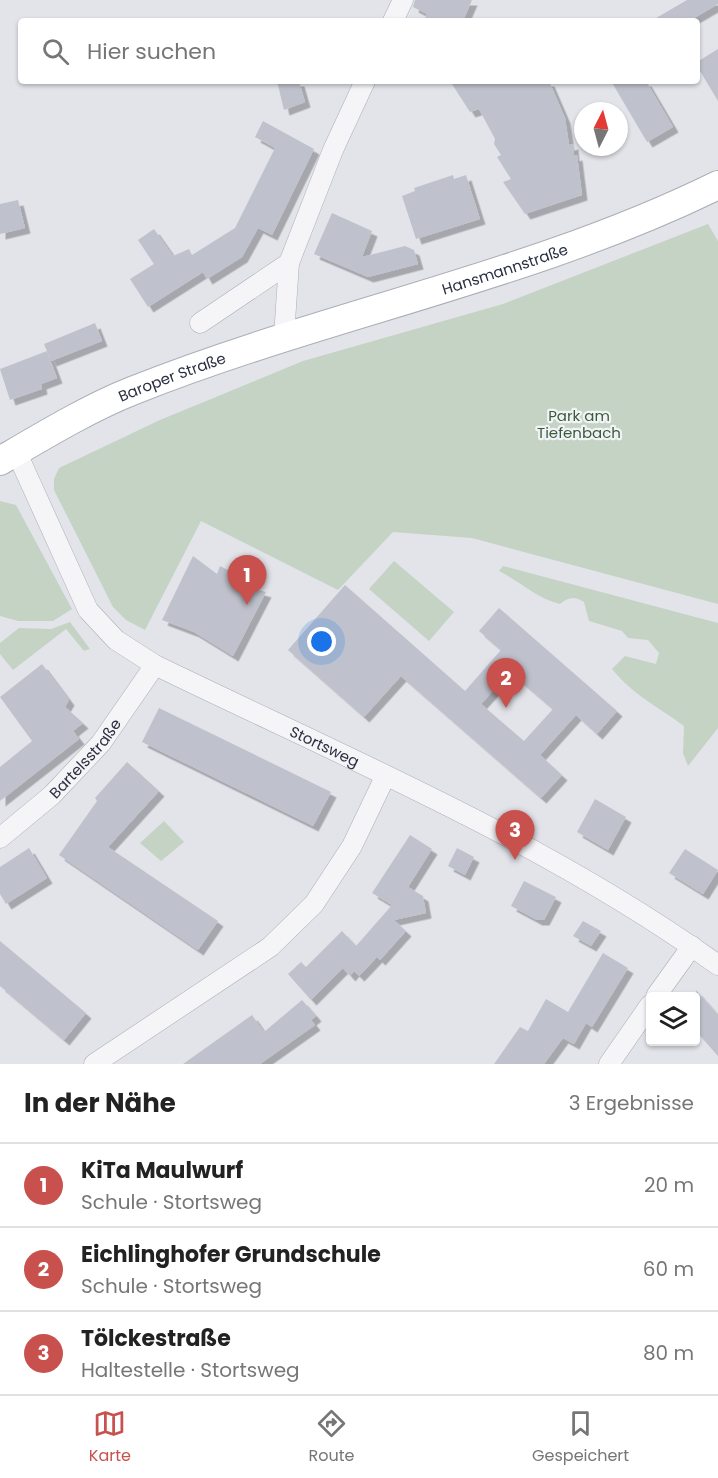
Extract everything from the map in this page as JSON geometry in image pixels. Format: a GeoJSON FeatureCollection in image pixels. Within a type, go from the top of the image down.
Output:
{"type":"FeatureCollection","features":[{"type":"Feature","properties":{"kind":"main road","name":"Hansmannstraße"},"geometry":{"type":"LineString","coordinates":[[284,336],[530,262],[667,210],[718,185]]}},
{"type":"Feature","properties":{"kind":"main road","name":"Baroper Straße"},"geometry":{"type":"LineString","coordinates":[[8,456],[130,392],[284,336]]}},
{"type":"Feature","properties":{"kind":"street"},"geometry":{"type":"LineString","coordinates":[[394,18],[403,0]]}},
{"type":"Feature","properties":{"kind":"street"},"geometry":{"type":"LineString","coordinates":[[284,336],[289,263],[333,150],[364,84]]}},
{"type":"Feature","properties":{"kind":"street"},"geometry":{"type":"LineString","coordinates":[[200,323],[289,263]]}},
{"type":"Feature","properties":{"kind":"street","name":"Stortsweg"},"geometry":{"type":"LineString","coordinates":[[8,456],[88,610],[116,640],[155,665],[549,859],[692,946],[718,965]]}},
{"type":"Feature","properties":{"kind":"street","name":"Bartelsstraße"},"geometry":{"type":"LineString","coordinates":[[0,838],[52,795],[101,743],[155,665]]}},
{"type":"Feature","properties":{"kind":"street"},"geometry":{"type":"LineString","coordinates":[[94,1064],[270,947],[314,904],[352,846],[385,777]]}},
{"type":"Feature","properties":{"kind":"street"},"geometry":{"type":"LineString","coordinates":[[659,992],[692,946]]}},
{"type":"Feature","properties":{"kind":"street"},"geometry":{"type":"LineString","coordinates":[[609,1064],[646,1012]]}},
{"type":"Feature","properties":{"kind":"green space","name":"Park am Tiefenbach"},"geometry":{"type":"Polygon","coordinates":[[[708,224],[718,241],[718,604],[472,538],[393,532],[338,590],[201,521],[145,630],[126,620],[113,607],[54,490],[54,479],[59,468],[160,420],[303,361],[503,304],[708,224]]]}},
{"type":"Feature","properties":{"kind":"green space"},"geometry":{"type":"Polygon","coordinates":[[[0,501],[16,505],[72,609],[53,621],[18,621],[0,616],[0,501]]]}},
{"type":"Feature","properties":{"kind":"green space"},"geometry":{"type":"Polygon","coordinates":[[[394,561],[454,612],[429,641],[369,589],[394,561]]]}},
{"type":"Feature","properties":{"kind":"green space"},"geometry":{"type":"Polygon","coordinates":[[[503,566],[718,623],[718,728],[688,766],[683,753],[684,726],[637,693],[612,669],[625,656],[656,664],[659,653],[648,640],[628,638],[622,631],[589,621],[584,602],[577,599],[569,599],[560,604],[543,598],[499,571],[503,566]]]}},
{"type":"Feature","properties":{"kind":"green space"},"geometry":{"type":"Polygon","coordinates":[[[70,622],[90,649],[84,651],[66,629],[13,670],[0,654],[0,643],[19,628],[51,629],[70,622]]]}},
{"type":"Feature","properties":{"kind":"green space"},"geometry":{"type":"Polygon","coordinates":[[[164,821],[184,842],[161,861],[140,843],[164,821]]]}},
{"type":"Feature","properties":{"kind":"building"},"geometry":{"type":"Polygon","coordinates":[[[415,0],[472,0],[464,18],[425,18],[427,14],[413,7],[415,0]]]}},
{"type":"Feature","properties":{"kind":"building"},"geometry":{"type":"Polygon","coordinates":[[[687,0],[718,0],[718,4],[694,18],[656,18],[687,0]]]}},
{"type":"Feature","properties":{"kind":"building"},"geometry":{"type":"Polygon","coordinates":[[[718,49],[718,101],[700,71],[700,60],[718,49]]]}},
{"type":"Feature","properties":{"kind":"building"},"geometry":{"type":"Polygon","coordinates":[[[278,84],[300,84],[305,102],[284,110],[278,84]]]}},
{"type":"Feature","properties":{"kind":"building"},"geometry":{"type":"Polygon","coordinates":[[[452,84],[550,84],[565,118],[569,145],[573,144],[574,156],[577,156],[582,195],[525,214],[503,182],[511,179],[497,157],[501,155],[494,144],[495,139],[479,109],[470,112],[452,84]]]}},
{"type":"Feature","properties":{"kind":"building"},"geometry":{"type":"Polygon","coordinates":[[[613,84],[648,84],[673,127],[647,142],[628,110],[628,102],[623,102],[613,84]]]}},
{"type":"Feature","properties":{"kind":"building"},"geometry":{"type":"Polygon","coordinates":[[[263,121],[314,149],[272,235],[258,228],[242,257],[207,279],[203,272],[148,307],[130,279],[154,264],[138,240],[154,229],[173,256],[189,249],[192,255],[235,228],[275,148],[255,137],[263,121]]]}},
{"type":"Feature","properties":{"kind":"building"},"geometry":{"type":"Polygon","coordinates":[[[453,175],[454,179],[466,175],[480,219],[416,239],[402,196],[415,191],[414,188],[453,175]]]}},
{"type":"Feature","properties":{"kind":"building"},"geometry":{"type":"Polygon","coordinates":[[[18,200],[25,228],[0,234],[0,204],[18,200]]]}},
{"type":"Feature","properties":{"kind":"building"},"geometry":{"type":"Polygon","coordinates":[[[332,213],[372,231],[362,257],[405,246],[414,250],[418,264],[368,277],[314,254],[332,213]]]}},
{"type":"Feature","properties":{"kind":"building"},"geometry":{"type":"Polygon","coordinates":[[[95,323],[102,341],[51,361],[44,344],[95,323]]]}},
{"type":"Feature","properties":{"kind":"building"},"geometry":{"type":"Polygon","coordinates":[[[47,351],[57,378],[41,384],[42,389],[10,400],[0,369],[47,351]]]}},
{"type":"Feature","properties":{"kind":"building"},"geometry":{"type":"Polygon","coordinates":[[[193,556],[217,574],[220,566],[242,577],[238,584],[266,592],[233,656],[194,632],[162,620],[193,556]]]}},
{"type":"Feature","properties":{"kind":"building"},"geometry":{"type":"Polygon","coordinates":[[[345,585],[465,691],[501,650],[479,631],[499,608],[617,711],[597,734],[576,715],[540,755],[562,775],[541,798],[401,676],[364,717],[288,650],[345,585]],[[510,672],[481,704],[524,741],[553,709],[510,672]]]}},
{"type":"Feature","properties":{"kind":"building"},"geometry":{"type":"Polygon","coordinates":[[[42,664],[69,700],[65,707],[83,723],[73,731],[79,739],[0,801],[0,767],[32,741],[0,697],[42,664]]]}},
{"type":"Feature","properties":{"kind":"building"},"geometry":{"type":"Polygon","coordinates":[[[159,708],[331,792],[313,826],[142,742],[159,708]]]}},
{"type":"Feature","properties":{"kind":"building"},"geometry":{"type":"Polygon","coordinates":[[[127,762],[159,791],[108,847],[218,921],[198,950],[59,855],[97,801],[95,798],[127,762]]]}},
{"type":"Feature","properties":{"kind":"building"},"geometry":{"type":"Polygon","coordinates":[[[595,799],[626,817],[608,850],[577,832],[595,799]]]}},
{"type":"Feature","properties":{"kind":"building"},"geometry":{"type":"Polygon","coordinates":[[[410,835],[432,849],[408,887],[423,896],[426,913],[394,920],[406,931],[380,960],[377,957],[359,976],[354,971],[350,976],[343,968],[311,1000],[288,974],[301,962],[306,967],[342,931],[356,946],[392,905],[372,893],[410,835]]]}},
{"type":"Feature","properties":{"kind":"building"},"geometry":{"type":"Polygon","coordinates":[[[29,848],[47,878],[6,904],[0,894],[0,867],[29,848]]]}},
{"type":"Feature","properties":{"kind":"building"},"geometry":{"type":"Polygon","coordinates":[[[457,848],[474,857],[465,875],[448,866],[457,848]]]}},
{"type":"Feature","properties":{"kind":"building"},"geometry":{"type":"Polygon","coordinates":[[[685,849],[718,870],[703,894],[669,873],[685,849]]]}},
{"type":"Feature","properties":{"kind":"building"},"geometry":{"type":"Polygon","coordinates":[[[524,881],[556,897],[544,920],[537,920],[511,906],[524,881]]]}},
{"type":"Feature","properties":{"kind":"building"},"geometry":{"type":"Polygon","coordinates":[[[583,921],[601,931],[591,946],[573,936],[583,921]]]}},
{"type":"Feature","properties":{"kind":"building"},"geometry":{"type":"Polygon","coordinates":[[[0,941],[86,1013],[64,1040],[0,986],[0,941]]]}},
{"type":"Feature","properties":{"kind":"building"},"geometry":{"type":"Polygon","coordinates":[[[603,953],[628,968],[592,1027],[586,1023],[574,1044],[563,1038],[544,1064],[494,1064],[520,1027],[528,1031],[546,999],[568,1012],[603,953]]]}},
{"type":"Feature","properties":{"kind":"building"},"geometry":{"type":"Polygon","coordinates":[[[700,995],[718,1015],[718,1056],[700,1036],[700,995]]]}},
{"type":"Feature","properties":{"kind":"building"},"geometry":{"type":"Polygon","coordinates":[[[302,1000],[316,1016],[311,1020],[315,1025],[260,1064],[183,1064],[252,1015],[264,1032],[302,1000]]]}},
{"type":"Feature","properties":{"kind":"place","name":"KiTa Maulwurf"},"geometry":{"type":"Point","coordinates":[247,605]}},
{"type":"Feature","properties":{"kind":"place","name":"Eichlinghofer Grundschule"},"geometry":{"type":"Point","coordinates":[506,708]}},
{"type":"Feature","properties":{"kind":"place","name":"Tölckestraße"},"geometry":{"type":"Point","coordinates":[515,860]}}]}
